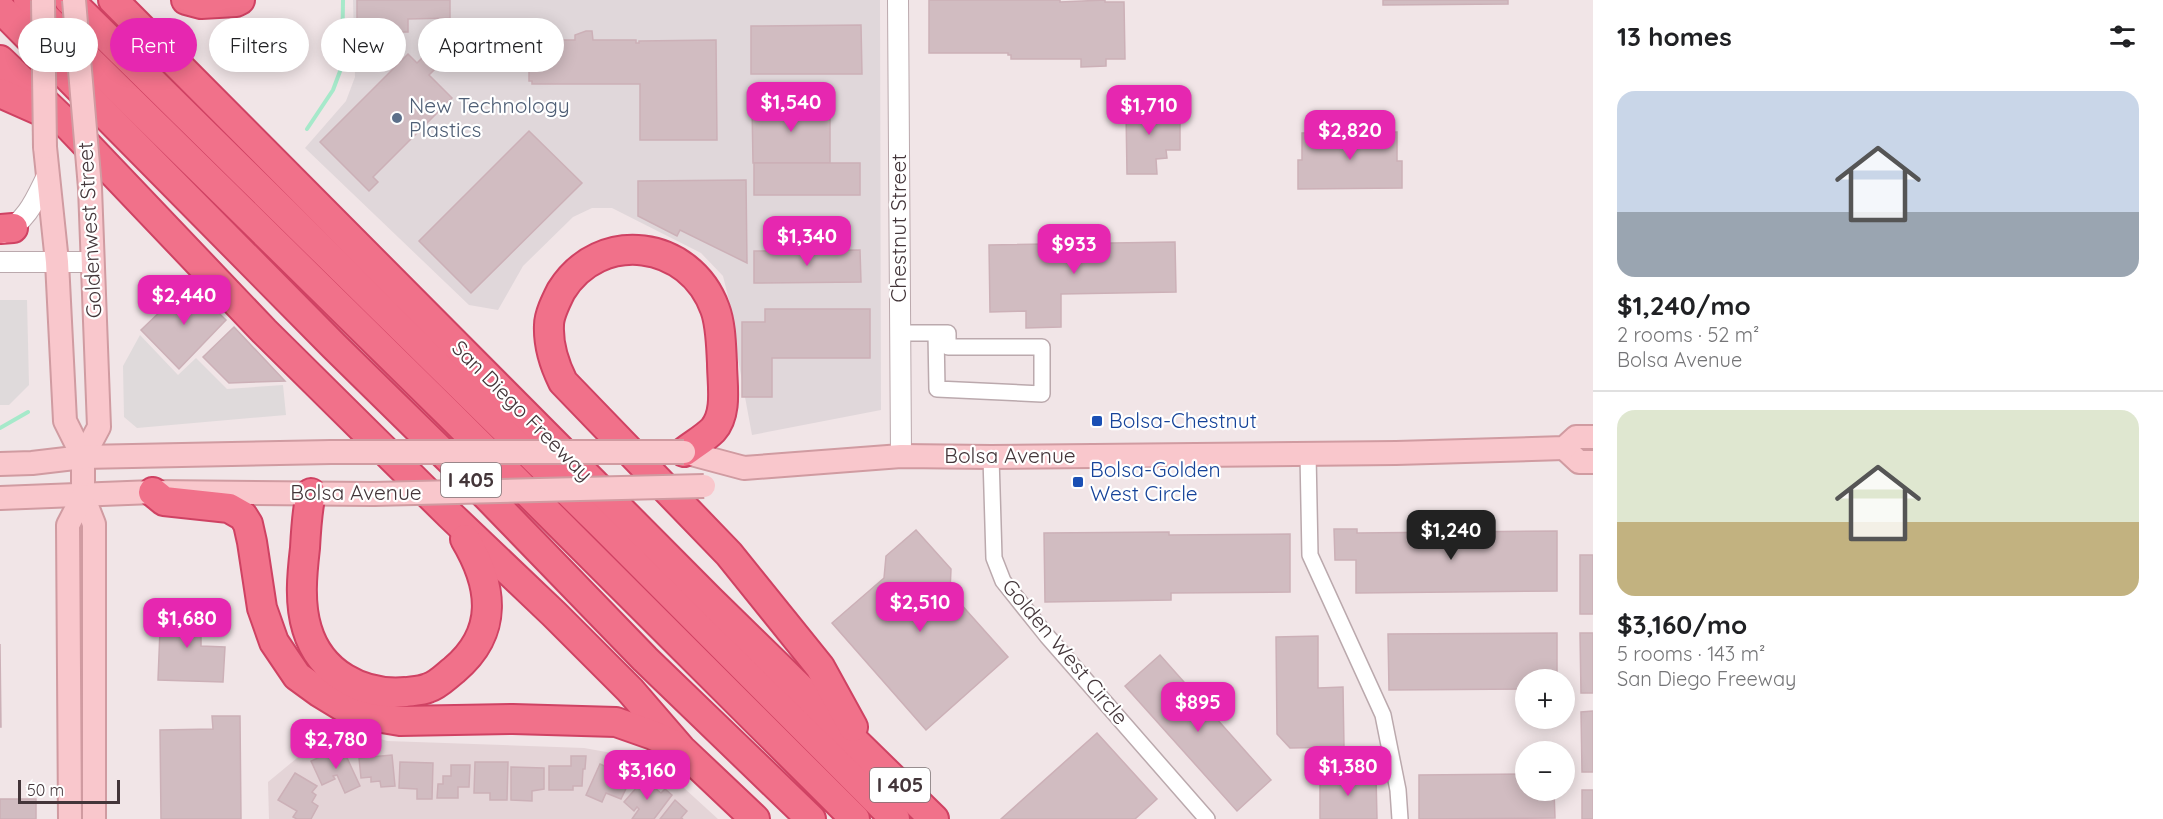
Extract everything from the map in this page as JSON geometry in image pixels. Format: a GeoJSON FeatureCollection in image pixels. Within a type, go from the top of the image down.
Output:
{"type":"FeatureCollection","features":[{"type":"Feature","properties":{"kind":"highway"},"geometry":{"type":"LineString","coordinates":[[27,0],[855,819]]}},
{"type":"Feature","properties":{"kind":"highway"},"geometry":{"type":"LineString","coordinates":[[69,0],[603,526],[895,819]]}},
{"type":"Feature","properties":{"kind":"highway","name":"San Diego Freeway"},"geometry":{"type":"LineString","coordinates":[[113,0],[710,600],[934,819]]}},
{"type":"Feature","properties":{"kind":"highway"},"geometry":{"type":"LineString","coordinates":[[186,0],[201,4],[240,0]]}},
{"type":"Feature","properties":{"kind":"highway","name":"I 405"},"geometry":{"type":"LineString","coordinates":[[0,8],[334,346],[488,497],[645,659],[811,819]]}},
{"type":"Feature","properties":{"kind":"highway"},"geometry":{"type":"LineString","coordinates":[[0,60],[64,121],[264,332],[554,614],[630,690],[681,749],[755,819]]}},
{"type":"Feature","properties":{"kind":"highway"},"geometry":{"type":"LineString","coordinates":[[0,93],[64,121]]}},
{"type":"Feature","properties":{"kind":"highway"},"geometry":{"type":"LineString","coordinates":[[132,141],[280,249]]}},
{"type":"Feature","properties":{"kind":"highway"},"geometry":{"type":"LineString","coordinates":[[684,452],[714,428],[723,402],[721,345],[716,310],[704,287],[683,264],[659,253],[638,249],[612,252],[586,263],[568,280],[558,297],[549,323],[549,344],[562,382],[729,554],[820,667],[866,751]]}},
{"type":"Feature","properties":{"kind":"highway"},"geometry":{"type":"LineString","coordinates":[[153,492],[164,501],[229,508],[243,516],[248,524],[252,542],[262,608],[274,642],[297,676],[342,706],[370,716],[400,721],[513,719],[616,723],[653,735],[681,749]]}},
{"type":"Feature","properties":{"kind":"highway"},"geometry":{"type":"LineString","coordinates":[[311,493],[307,508],[302,570],[302,601],[307,631],[322,658],[347,681],[387,693],[428,688],[438,684],[463,663],[485,627],[487,601],[483,574],[450,515]]}},
{"type":"Feature","properties":{"kind":"highway"},"geometry":{"type":"LineString","coordinates":[[710,600],[730,641],[772,698]]}},
{"type":"Feature","properties":{"kind":"main road","name":"Goldenwest Street"},"geometry":{"type":"LineString","coordinates":[[43,0],[45,147],[57,262],[65,422],[83,457],[83,496],[94,524],[94,819]]}},
{"type":"Feature","properties":{"kind":"main road","name":"Goldenwest Street"},"geometry":{"type":"LineString","coordinates":[[74,0],[93,224],[92,262],[99,427],[83,457]]}},
{"type":"Feature","properties":{"kind":"main road","name":"Bolsa Avenue"},"geometry":{"type":"LineString","coordinates":[[0,464],[83,457],[331,452],[684,452],[744,468],[901,456],[1308,454],[1564,448],[1576,437],[1593,436]]}},
{"type":"Feature","properties":{"kind":"main road"},"geometry":{"type":"LineString","coordinates":[[1564,448],[1579,462],[1593,462]]}},
{"type":"Feature","properties":{"kind":"main road","name":"Bolsa Avenue"},"geometry":{"type":"LineString","coordinates":[[0,498],[153,492],[373,494],[704,486],[744,468]]}},
{"type":"Feature","properties":{"kind":"main road","name":"Goldenwest Street"},"geometry":{"type":"LineString","coordinates":[[70,819],[68,525],[83,496]]}},
{"type":"Feature","properties":{"kind":"street","name":"Chestnut Street"},"geometry":{"type":"LineString","coordinates":[[898,0],[901,456]]}},
{"type":"Feature","properties":{"kind":"street"},"geometry":{"type":"LineString","coordinates":[[4,230],[30,210],[47,176]]}},
{"type":"Feature","properties":{"kind":"street"},"geometry":{"type":"LineString","coordinates":[[0,262],[92,262]]}},
{"type":"Feature","properties":{"kind":"street"},"geometry":{"type":"LineString","coordinates":[[900,333],[936,333],[948,333],[948,347],[1042,347],[1042,394],[938,389],[936,333]]}},
{"type":"Feature","properties":{"kind":"street"},"geometry":{"type":"LineString","coordinates":[[1308,454],[1310,555],[1383,716],[1398,790],[1400,819]]}},
{"type":"Feature","properties":{"kind":"street","name":"Golden West Circle"},"geometry":{"type":"LineString","coordinates":[[991,457],[994,558],[1003,581],[1047,636],[1207,819]]}},
{"type":"Feature","properties":{"kind":"shaded area"},"geometry":{"type":"Polygon","coordinates":[[[353,0],[880,0],[881,410],[752,435],[733,332],[731,308],[723,276],[701,253],[612,208],[592,208],[573,217],[523,266],[498,310],[469,305],[305,148],[346,101],[355,72],[406,72],[406,18],[353,18],[353,0]]]}},
{"type":"Feature","properties":{"kind":"shaded area"},"geometry":{"type":"Polygon","coordinates":[[[0,300],[27,300],[29,385],[9,405],[0,405],[0,300]]]}},
{"type":"Feature","properties":{"kind":"shaded area"},"geometry":{"type":"Polygon","coordinates":[[[140,335],[178,375],[196,358],[227,389],[283,385],[286,415],[137,428],[124,417],[123,366],[140,335]]]}},
{"type":"Feature","properties":{"kind":"shaded area"},"geometry":{"type":"Polygon","coordinates":[[[337,725],[387,741],[584,748],[646,759],[661,767],[718,819],[269,819],[268,782],[337,725]]]}},
{"type":"Feature","properties":{"kind":"building"},"geometry":{"type":"Polygon","coordinates":[[[357,0],[450,0],[450,18],[408,19],[408,32],[406,32],[406,18],[357,18],[357,0]]]}},
{"type":"Feature","properties":{"kind":"building"},"geometry":{"type":"Polygon","coordinates":[[[929,0],[1060,0],[1060,2],[1105,0],[1105,2],[1124,2],[1125,59],[1106,59],[1106,66],[1081,67],[1081,59],[1011,59],[1008,53],[929,53],[929,0]]]}},
{"type":"Feature","properties":{"kind":"building"},"geometry":{"type":"Polygon","coordinates":[[[1383,0],[1508,0],[1508,4],[1383,5],[1383,0]]]}},
{"type":"Feature","properties":{"kind":"building"},"geometry":{"type":"Polygon","coordinates":[[[861,25],[862,74],[751,74],[751,26],[861,25]]]}},
{"type":"Feature","properties":{"kind":"building"},"geometry":{"type":"Polygon","coordinates":[[[592,31],[593,40],[636,40],[636,43],[639,41],[716,40],[717,140],[640,140],[640,84],[532,84],[532,81],[529,81],[529,72],[564,72],[564,40],[575,40],[575,35],[592,31]]]}},
{"type":"Feature","properties":{"kind":"building"},"geometry":{"type":"Polygon","coordinates":[[[408,54],[417,63],[418,72],[432,72],[429,75],[452,98],[373,177],[378,182],[369,191],[320,142],[390,72],[406,72],[408,54]]]}},
{"type":"Feature","properties":{"kind":"building"},"geometry":{"type":"Polygon","coordinates":[[[1166,100],[1166,122],[1180,121],[1180,150],[1166,150],[1167,158],[1156,159],[1157,174],[1127,174],[1126,111],[1132,111],[1132,101],[1166,100]]]}},
{"type":"Feature","properties":{"kind":"building"},"geometry":{"type":"Polygon","coordinates":[[[830,103],[830,163],[753,163],[752,104],[830,103]]]}},
{"type":"Feature","properties":{"kind":"building"},"geometry":{"type":"Polygon","coordinates":[[[529,131],[582,183],[471,293],[419,241],[529,131]]]}},
{"type":"Feature","properties":{"kind":"building"},"geometry":{"type":"Polygon","coordinates":[[[1397,132],[1397,161],[1402,161],[1402,188],[1298,189],[1298,160],[1302,160],[1302,133],[1397,132]]]}},
{"type":"Feature","properties":{"kind":"building"},"geometry":{"type":"Polygon","coordinates":[[[754,163],[860,163],[860,195],[754,195],[754,163]]]}},
{"type":"Feature","properties":{"kind":"building"},"geometry":{"type":"Polygon","coordinates":[[[746,180],[747,263],[680,230],[677,236],[638,216],[638,181],[746,180]]]}},
{"type":"Feature","properties":{"kind":"building"},"geometry":{"type":"Polygon","coordinates":[[[1175,242],[1176,292],[1061,294],[1061,327],[1026,328],[1026,311],[990,312],[989,245],[1175,242]]]}},
{"type":"Feature","properties":{"kind":"building"},"geometry":{"type":"Polygon","coordinates":[[[860,250],[861,282],[754,283],[754,251],[860,250]]]}},
{"type":"Feature","properties":{"kind":"building"},"geometry":{"type":"Polygon","coordinates":[[[189,284],[226,320],[179,369],[141,330],[189,284]]]}},
{"type":"Feature","properties":{"kind":"building"},"geometry":{"type":"Polygon","coordinates":[[[765,309],[870,309],[870,358],[772,358],[772,397],[742,397],[742,322],[765,322],[765,309]]]}},
{"type":"Feature","properties":{"kind":"building"},"geometry":{"type":"Polygon","coordinates":[[[234,327],[285,381],[229,383],[203,357],[234,327]]]}},
{"type":"Feature","properties":{"kind":"building"},"geometry":{"type":"Polygon","coordinates":[[[1334,529],[1357,529],[1357,533],[1557,531],[1557,591],[1356,593],[1356,560],[1335,560],[1334,529]]]}},
{"type":"Feature","properties":{"kind":"building"},"geometry":{"type":"Polygon","coordinates":[[[916,530],[951,569],[950,592],[1008,657],[926,730],[832,623],[884,578],[886,556],[916,530]]]}},
{"type":"Feature","properties":{"kind":"building"},"geometry":{"type":"Polygon","coordinates":[[[1169,532],[1169,535],[1290,534],[1290,592],[1171,593],[1171,600],[1045,602],[1044,533],[1169,532]]]}},
{"type":"Feature","properties":{"kind":"building"},"geometry":{"type":"Polygon","coordinates":[[[1580,555],[1593,555],[1593,614],[1580,614],[1580,555]]]}},
{"type":"Feature","properties":{"kind":"building"},"geometry":{"type":"Polygon","coordinates":[[[161,605],[191,606],[191,621],[201,621],[201,646],[225,647],[223,682],[158,680],[161,605]]]}},
{"type":"Feature","properties":{"kind":"building"},"geometry":{"type":"Polygon","coordinates":[[[1557,633],[1557,669],[1515,669],[1515,689],[1389,690],[1388,634],[1557,633]]]}},
{"type":"Feature","properties":{"kind":"building"},"geometry":{"type":"Polygon","coordinates":[[[1580,633],[1593,633],[1593,693],[1581,693],[1580,633]]]}},
{"type":"Feature","properties":{"kind":"building"},"geometry":{"type":"Polygon","coordinates":[[[1318,636],[1318,688],[1343,687],[1344,747],[1290,748],[1277,734],[1276,637],[1318,636]]]}},
{"type":"Feature","properties":{"kind":"building"},"geometry":{"type":"Polygon","coordinates":[[[0,644],[1,727],[0,727],[0,644]]]}},
{"type":"Feature","properties":{"kind":"building"},"geometry":{"type":"Polygon","coordinates":[[[1160,655],[1271,780],[1237,811],[1125,686],[1160,655]]]}},
{"type":"Feature","properties":{"kind":"building"},"geometry":{"type":"Polygon","coordinates":[[[1593,711],[1593,772],[1582,772],[1581,712],[1593,711]]]}},
{"type":"Feature","properties":{"kind":"building"},"geometry":{"type":"Polygon","coordinates":[[[212,716],[240,716],[241,819],[161,819],[160,730],[213,729],[212,716]]]}},
{"type":"Feature","properties":{"kind":"building"},"geometry":{"type":"Polygon","coordinates":[[[1097,733],[1157,799],[1135,819],[1001,819],[1097,733]]]}},
{"type":"Feature","properties":{"kind":"building"},"geometry":{"type":"Polygon","coordinates":[[[342,747],[360,786],[345,793],[337,775],[333,776],[335,779],[322,785],[311,761],[342,747]]]}},
{"type":"Feature","properties":{"kind":"building"},"geometry":{"type":"Polygon","coordinates":[[[392,755],[395,786],[381,787],[380,781],[371,782],[371,777],[361,778],[359,758],[392,755]]]}},
{"type":"Feature","properties":{"kind":"building"},"geometry":{"type":"Polygon","coordinates":[[[571,756],[586,756],[582,786],[573,786],[573,790],[549,790],[549,766],[571,766],[571,756]]]}},
{"type":"Feature","properties":{"kind":"building"},"geometry":{"type":"Polygon","coordinates":[[[400,762],[433,763],[432,799],[417,799],[417,789],[399,788],[400,762]]]}},
{"type":"Feature","properties":{"kind":"building"},"geometry":{"type":"Polygon","coordinates":[[[475,762],[508,762],[507,800],[490,800],[490,793],[474,793],[475,762]]]}},
{"type":"Feature","properties":{"kind":"building"},"geometry":{"type":"Polygon","coordinates":[[[600,764],[631,778],[621,799],[606,793],[602,802],[586,795],[600,764]]]}},
{"type":"Feature","properties":{"kind":"building"},"geometry":{"type":"Polygon","coordinates":[[[451,765],[470,765],[469,787],[458,787],[458,798],[437,798],[438,784],[443,784],[443,776],[451,776],[451,765]]]}},
{"type":"Feature","properties":{"kind":"building"},"geometry":{"type":"Polygon","coordinates":[[[511,767],[544,768],[544,789],[532,791],[532,801],[511,800],[511,767]]]}},
{"type":"Feature","properties":{"kind":"building"},"geometry":{"type":"Polygon","coordinates":[[[295,773],[317,786],[312,792],[316,795],[312,802],[318,806],[311,819],[293,817],[297,811],[278,800],[295,773]]]}},
{"type":"Feature","properties":{"kind":"building"},"geometry":{"type":"Polygon","coordinates":[[[1515,774],[1515,801],[1554,801],[1555,818],[1419,819],[1419,775],[1515,774]]]}},
{"type":"Feature","properties":{"kind":"building"},"geometry":{"type":"Polygon","coordinates":[[[1320,775],[1376,775],[1377,819],[1320,819],[1320,775]]]}},
{"type":"Feature","properties":{"kind":"building"},"geometry":{"type":"Polygon","coordinates":[[[644,779],[661,793],[665,789],[672,795],[654,819],[632,819],[639,809],[637,807],[634,811],[624,802],[644,779]]]}},
{"type":"Feature","properties":{"kind":"building"},"geometry":{"type":"Polygon","coordinates":[[[1582,790],[1593,790],[1593,819],[1582,819],[1582,790]]]}},
{"type":"Feature","properties":{"kind":"building"},"geometry":{"type":"Polygon","coordinates":[[[0,799],[36,799],[36,819],[0,819],[0,799]]]}},
{"type":"Feature","properties":{"kind":"building"},"geometry":{"type":"Polygon","coordinates":[[[675,800],[687,811],[681,818],[683,819],[660,819],[675,800]]]}},
{"type":"Feature","properties":{"kind":"waterway"},"geometry":{"type":"LineString","coordinates":[[307,129],[333,90],[342,66],[343,0]]}},
{"type":"Feature","properties":{"kind":"waterway"},"geometry":{"type":"LineString","coordinates":[[0,428],[28,412]]}},
{"type":"Feature","properties":{"kind":"place","name":"New Technology Plastics"},"geometry":{"type":"Point","coordinates":[397,118]}},
{"type":"Feature","properties":{"kind":"place","name":"Bolsa-Chestnut"},"geometry":{"type":"Point","coordinates":[1097,421]}},
{"type":"Feature","properties":{"kind":"place","name":"Bolsa-Golden West Circle"},"geometry":{"type":"Point","coordinates":[1078,482]}}]}
